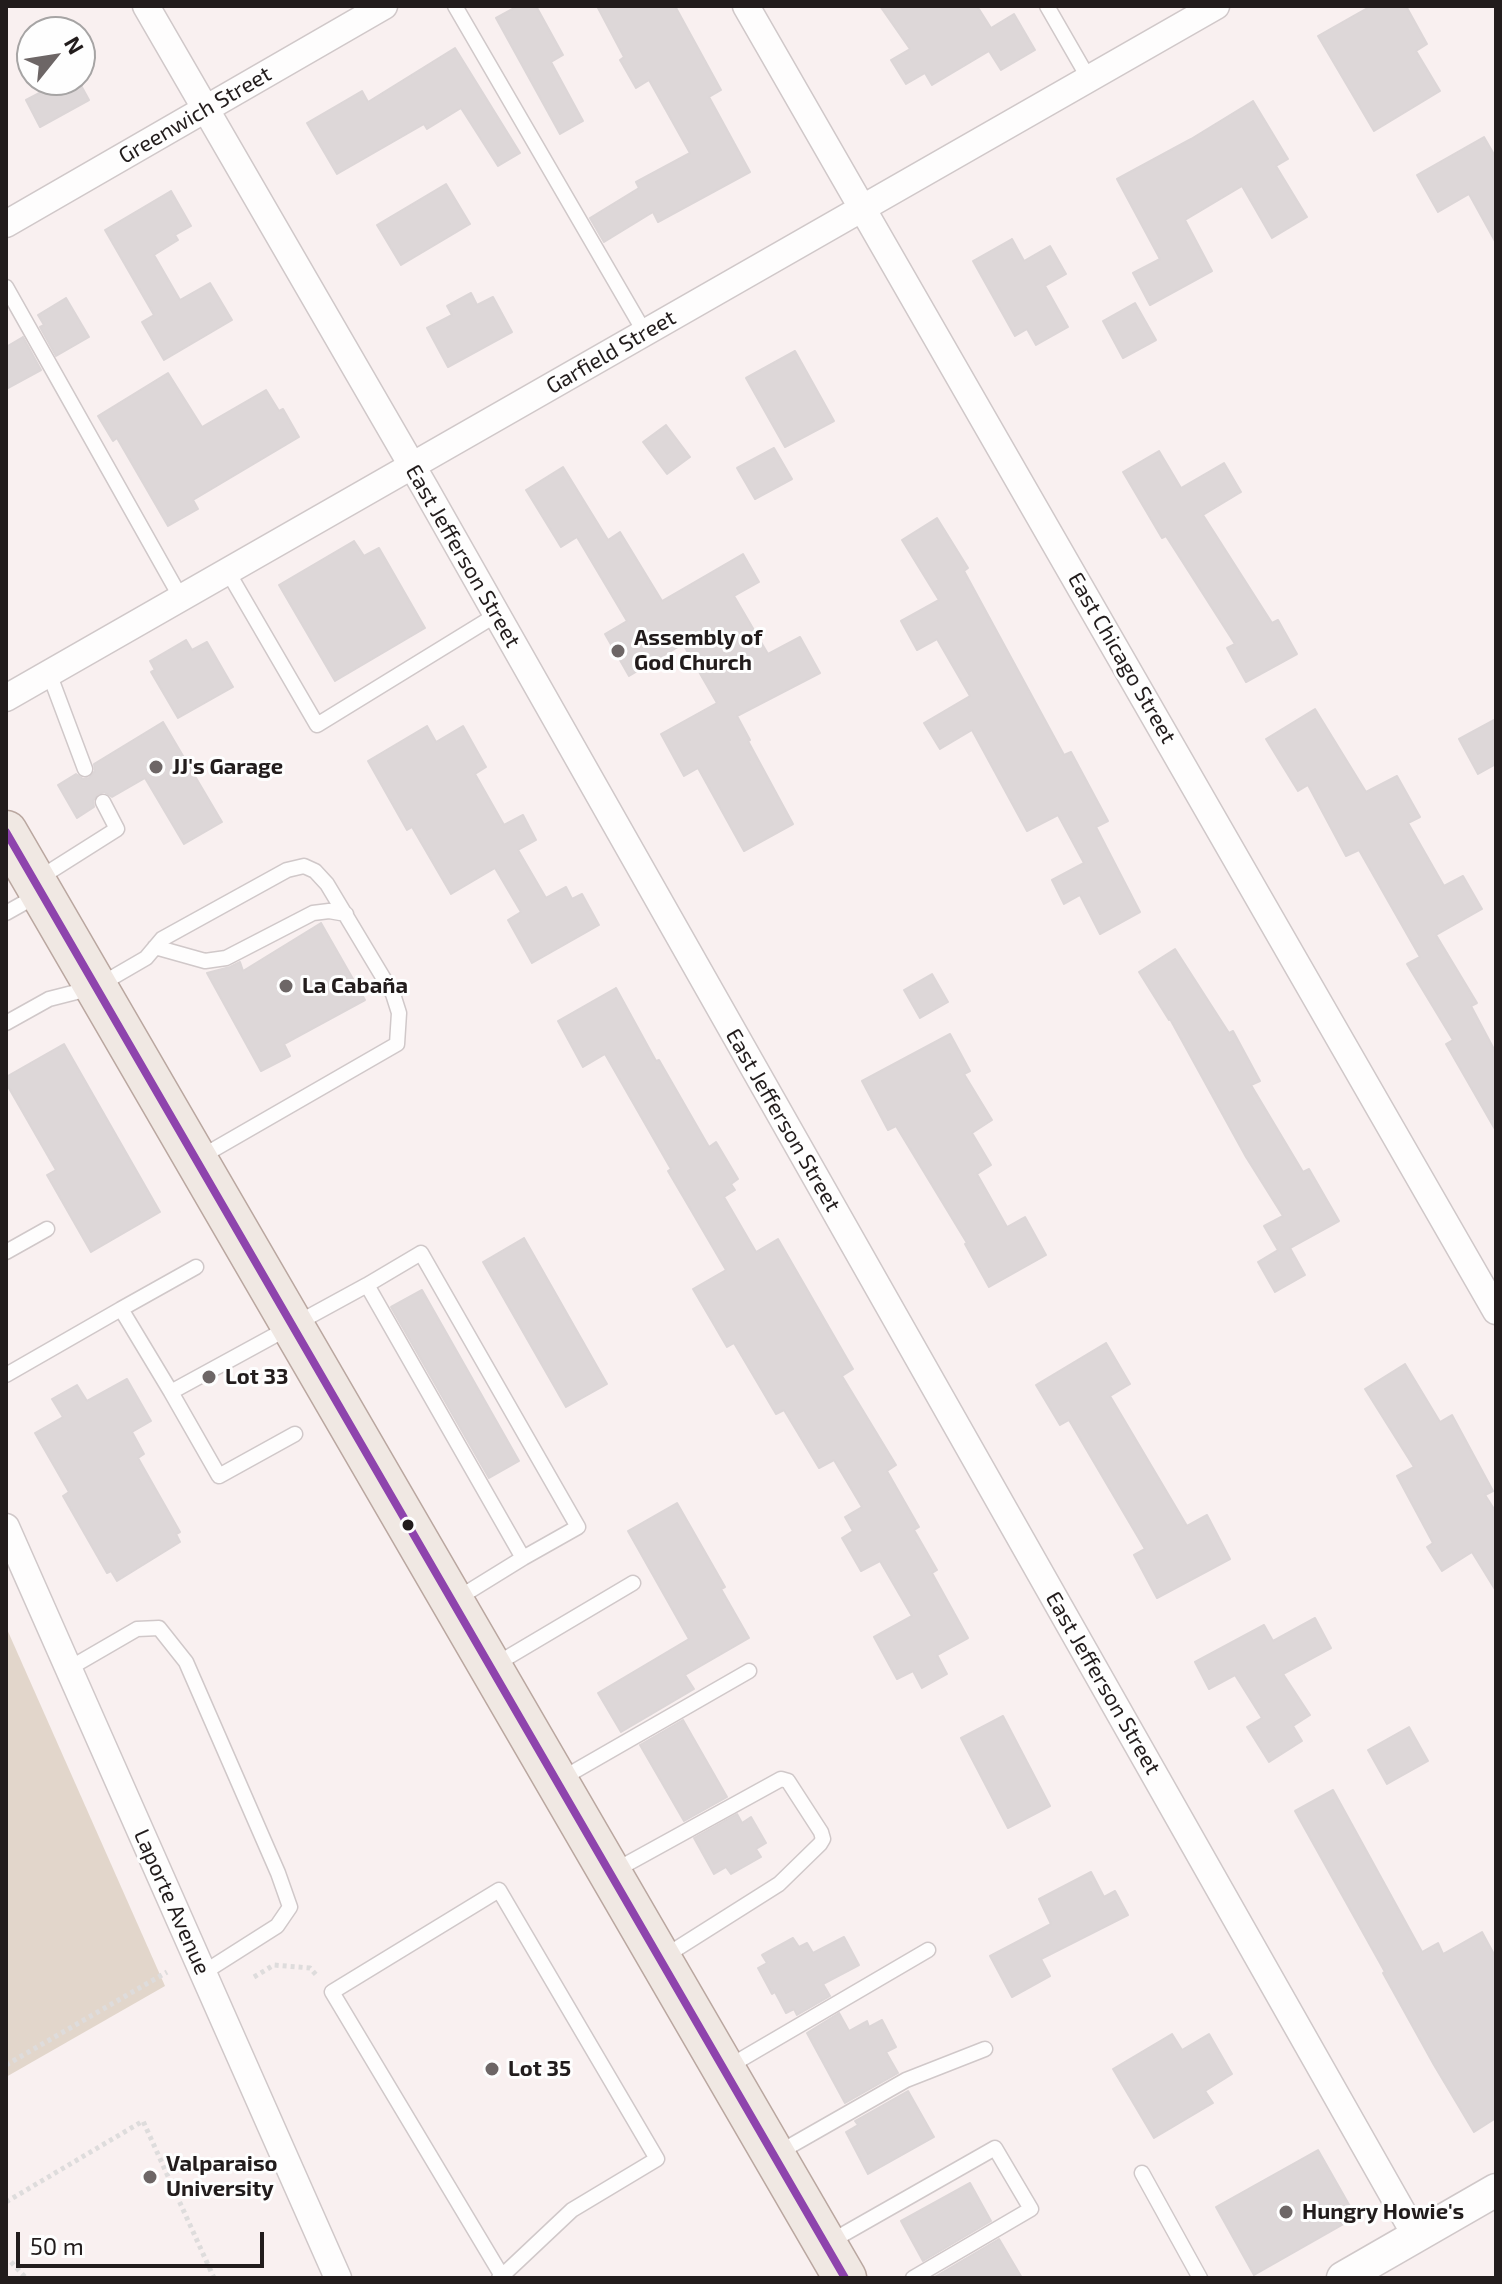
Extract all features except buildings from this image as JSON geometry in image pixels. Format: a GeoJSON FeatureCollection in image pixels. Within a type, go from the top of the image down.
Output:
{"type":"FeatureCollection","features":[{"type":"Feature","properties":{"kind":"main road"},"geometry":{"type":"LineString","coordinates":[[6,832],[835,2261]]}},
{"type":"Feature","properties":{"kind":"street","name":"East Jefferson Street"},"geometry":{"type":"LineString","coordinates":[[146,6],[412,466],[1416,2236]]}},
{"type":"Feature","properties":{"kind":"street","name":"Greenwich Street"},"geometry":{"type":"LineString","coordinates":[[6,224],[384,6]]}},
{"type":"Feature","properties":{"kind":"street","name":"East Chicago Street"},"geometry":{"type":"LineString","coordinates":[[746,6],[1496,1311]]}},
{"type":"Feature","properties":{"kind":"street","name":"Garfield Street"},"geometry":{"type":"LineString","coordinates":[[6,698],[1216,6]]}},
{"type":"Feature","properties":{"kind":"street","name":"Laporte Avenue"},"geometry":{"type":"LineString","coordinates":[[6,1527],[338,2278]]}},
{"type":"Feature","properties":{"kind":"street"},"geometry":{"type":"LineString","coordinates":[[1347,2277],[1496,2190]]}},
{"type":"Feature","properties":{"kind":"lane"},"geometry":{"type":"LineString","coordinates":[[455,6],[645,333]]}},
{"type":"Feature","properties":{"kind":"lane"},"geometry":{"type":"LineString","coordinates":[[1047,6],[1089,79]]}},
{"type":"Feature","properties":{"kind":"lane"},"geometry":{"type":"LineString","coordinates":[[6,287],[181,598]]}},
{"type":"Feature","properties":{"kind":"lane"},"geometry":{"type":"LineString","coordinates":[[6,323],[21,314]]}},
{"type":"Feature","properties":{"kind":"lane"},"geometry":{"type":"LineString","coordinates":[[228,572],[317,725],[496,615]]}},
{"type":"Feature","properties":{"kind":"lane"},"geometry":{"type":"LineString","coordinates":[[49,673],[85,769]]}},
{"type":"Feature","properties":{"kind":"lane"},"geometry":{"type":"LineString","coordinates":[[6,913],[117,829],[103,802]]}},
{"type":"Feature","properties":{"kind":"lane"},"geometry":{"type":"LineString","coordinates":[[6,1023],[49,999],[96,987],[146,958],[162,939],[296,866],[315,871],[346,914],[393,994],[399,1013],[397,1044],[196,1160]]}},
{"type":"Feature","properties":{"kind":"lane"},"geometry":{"type":"LineString","coordinates":[[155,947],[205,961],[226,958],[313,913],[329,911],[346,914]]}},
{"type":"Feature","properties":{"kind":"lane"},"geometry":{"type":"LineString","coordinates":[[6,1252],[47,1229]]}},
{"type":"Feature","properties":{"kind":"lane"},"geometry":{"type":"LineString","coordinates":[[171,1392],[293,1327],[421,1253],[578,1527],[453,1601]]}},
{"type":"Feature","properties":{"kind":"lane"},"geometry":{"type":"LineString","coordinates":[[6,1375],[196,1267]]}},
{"type":"Feature","properties":{"kind":"lane"},"geometry":{"type":"LineString","coordinates":[[367,1285],[523,1558]]}},
{"type":"Feature","properties":{"kind":"lane"},"geometry":{"type":"LineString","coordinates":[[121,1309],[219,1476],[295,1434]]}},
{"type":"Feature","properties":{"kind":"lane"},"geometry":{"type":"LineString","coordinates":[[491,1667],[633,1583]]}},
{"type":"Feature","properties":{"kind":"lane"},"geometry":{"type":"LineString","coordinates":[[68,1669],[137,1629],[159,1628],[186,1662],[290,1907],[277,1926],[203,1973]]}},
{"type":"Feature","properties":{"kind":"lane"},"geometry":{"type":"LineString","coordinates":[[557,1781],[749,1671]]}},
{"type":"Feature","properties":{"kind":"lane"},"geometry":{"type":"LineString","coordinates":[[610,1874],[781,1779],[788,1781],[821,1832],[823,1839],[820,1844],[779,1884],[660,1959]]}},
{"type":"Feature","properties":{"kind":"lane"},"geometry":{"type":"LineString","coordinates":[[499,1890],[657,2159],[572,2210],[501,2277],[332,1992],[499,1890]]}},
{"type":"Feature","properties":{"kind":"lane"},"geometry":{"type":"LineString","coordinates":[[724,2069],[928,1950]]}},
{"type":"Feature","properties":{"kind":"lane"},"geometry":{"type":"LineString","coordinates":[[774,2156],[906,2080],[985,2049]]}},
{"type":"Feature","properties":{"kind":"lane"},"geometry":{"type":"LineString","coordinates":[[835,2261],[995,2148],[1031,2209],[913,2278]]}},
{"type":"Feature","properties":{"kind":"lane"},"geometry":{"type":"LineString","coordinates":[[1142,2173],[1200,2278]]}},
{"type":"Feature","properties":{"kind":"path"},"geometry":{"type":"LineString","coordinates":[[254,1977],[274,1965],[310,1968],[332,1992]]}},
{"type":"Feature","properties":{"kind":"path"},"geometry":{"type":"LineString","coordinates":[[6,2065],[167,1972]]}},
{"type":"Feature","properties":{"kind":"path"},"geometry":{"type":"LineString","coordinates":[[6,2202],[143,2121],[214,2278]]}},
{"type":"Feature","properties":{"kind":"path"},"geometry":{"type":"LineString","coordinates":[[11,2262],[26,2278]]}},
{"type":"Feature","properties":{"kind":"shaded area"},"geometry":{"type":"Polygon","coordinates":[[[6,1627],[165,1986],[6,2077],[6,1627]]]}},
{"type":"Feature","properties":{"kind":"transit line"},"geometry":{"type":"LineString","coordinates":[[6,832],[845,2278]]}},
{"type":"Feature","properties":{"kind":"place","name":"Assembly of God Church"},"geometry":{"type":"Point","coordinates":[618,651]}},
{"type":"Feature","properties":{"kind":"place","name":"JJ's Garage"},"geometry":{"type":"Point","coordinates":[156,767]}},
{"type":"Feature","properties":{"kind":"place","name":"La Cabaña"},"geometry":{"type":"Point","coordinates":[286,986]}},
{"type":"Feature","properties":{"kind":"place","name":"Lot 33"},"geometry":{"type":"Point","coordinates":[209,1377]}},
{"type":"Feature","properties":{"kind":"place","name":"Lot 35"},"geometry":{"type":"Point","coordinates":[492,2069]}},
{"type":"Feature","properties":{"kind":"place","name":"Valparaiso University"},"geometry":{"type":"Point","coordinates":[150,2177]}},
{"type":"Feature","properties":{"kind":"place","name":"Hungry Howie's"},"geometry":{"type":"Point","coordinates":[1286,2212]}}]}
